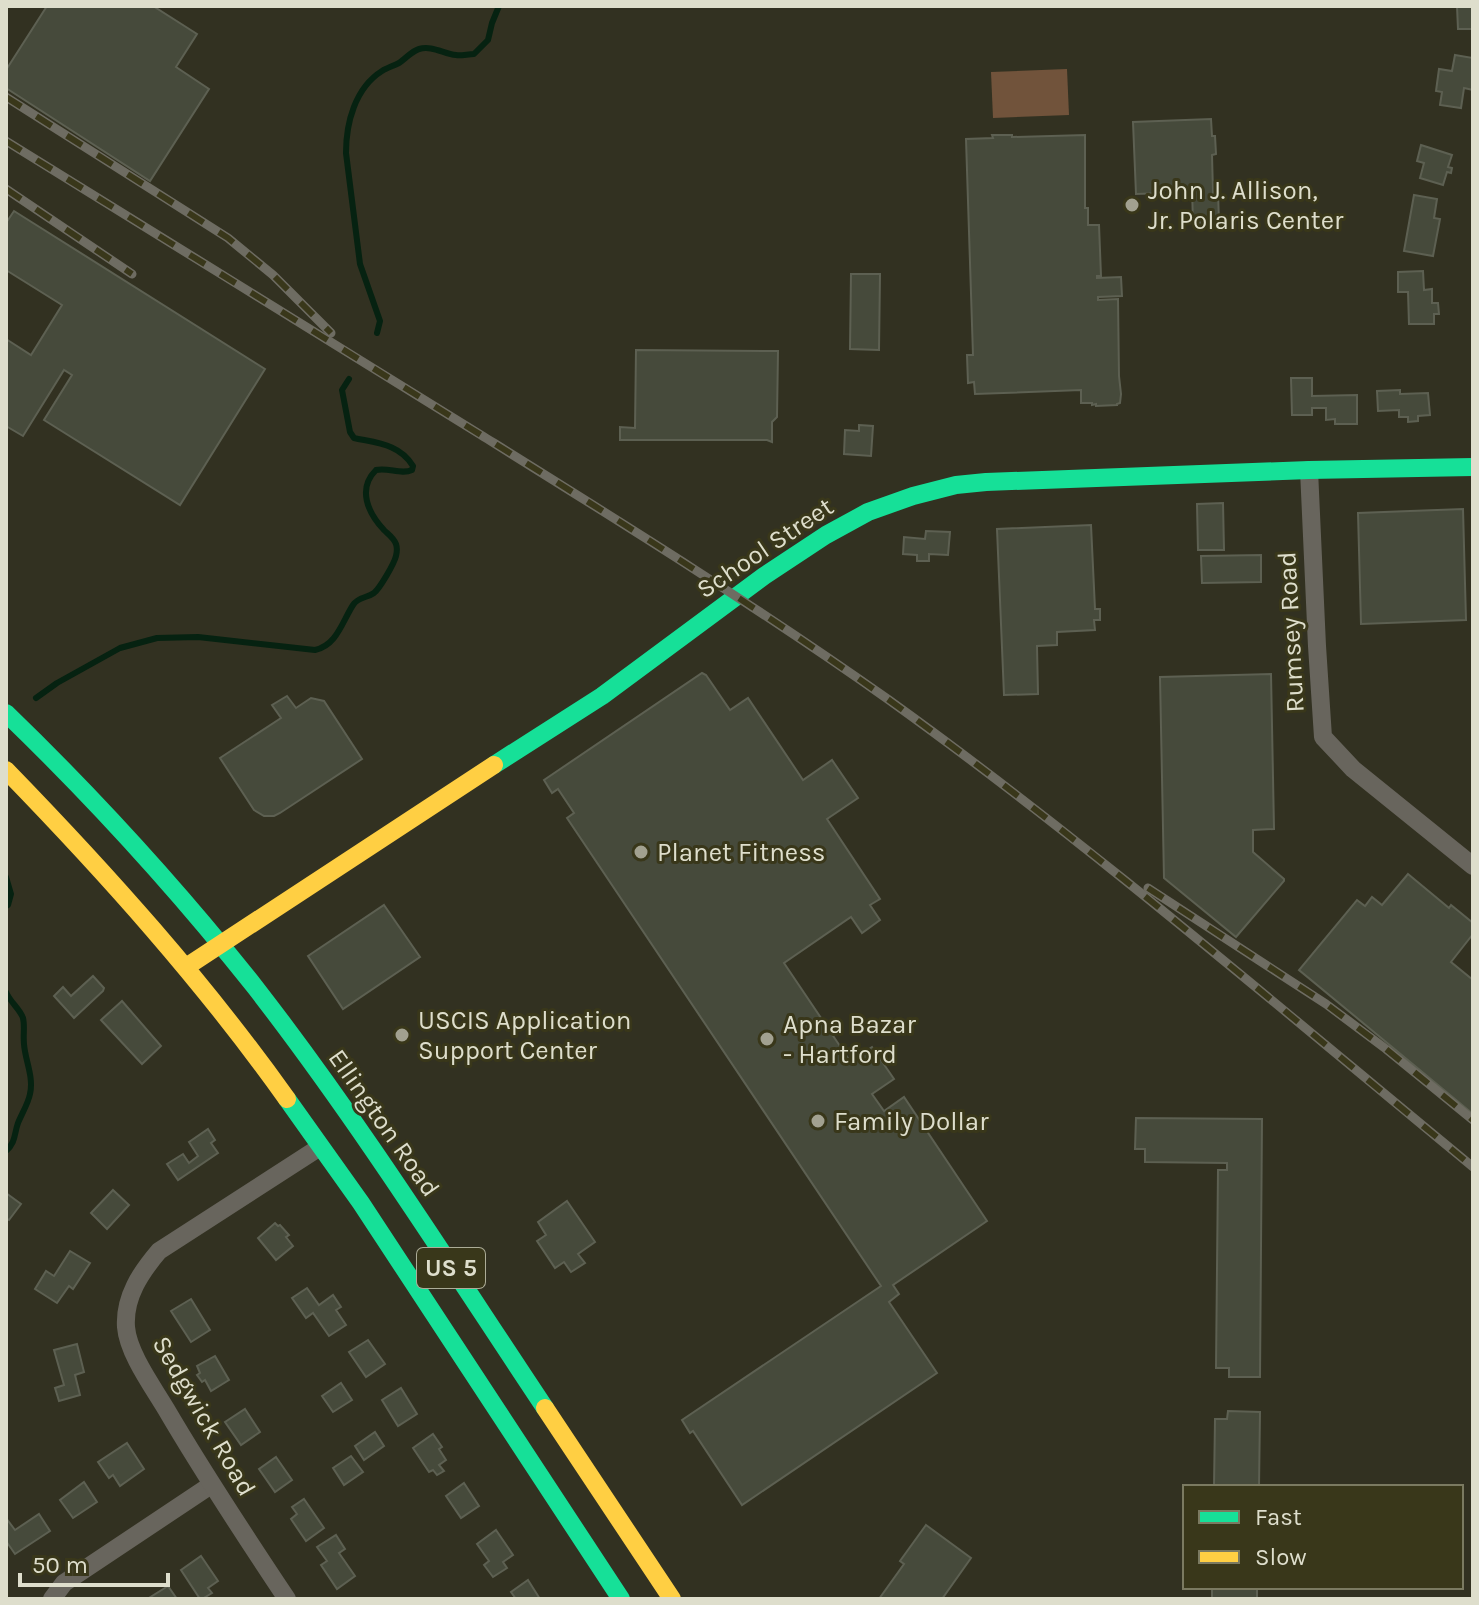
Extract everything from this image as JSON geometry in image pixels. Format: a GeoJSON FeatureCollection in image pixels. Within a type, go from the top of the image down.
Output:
{"type":"FeatureCollection","features":[{"type":"Feature","properties":{"kind":"main road","name":"School Street"},"geometry":{"type":"LineString","coordinates":[[186,967],[602,696],[764,576],[845,524],[880,507],[929,491],[986,482],[1473,467]]}},
{"type":"Feature","properties":{"kind":"main road","name":"Ellington Road"},"geometry":{"type":"LineString","coordinates":[[6,713],[115,823],[220,944],[342,1106],[564,1476],[621,1599]]}},
{"type":"Feature","properties":{"kind":"main road","name":"Ellington Road"},"geometry":{"type":"LineString","coordinates":[[6,770],[94,861],[186,967],[282,1092],[564,1476],[672,1599]]}},
{"type":"Feature","properties":{"kind":"street","name":"Rumsey Road"},"geometry":{"type":"LineString","coordinates":[[1309,470],[1323,737],[1353,769],[1473,866]]}},
{"type":"Feature","properties":{"kind":"street","name":"Sedgwick Road"},"geometry":{"type":"LineString","coordinates":[[287,1599],[211,1485],[136,1358],[126,1328],[129,1300],[141,1272],[159,1251],[320,1147]]}},
{"type":"Feature","properties":{"kind":"street"},"geometry":{"type":"LineString","coordinates":[[52,1599],[64,1583],[211,1485]]}},
{"type":"Feature","properties":{"kind":"shaded area"},"geometry":{"type":"Polygon","coordinates":[[[1067,69],[1069,115],[993,118],[991,72],[1067,69]]]}},
{"type":"Feature","properties":{"kind":"building"},"geometry":{"type":"Polygon","coordinates":[[[47,6],[153,6],[197,34],[176,67],[209,89],[150,181],[6,88],[6,70],[47,6]]]}},
{"type":"Feature","properties":{"kind":"building"},"geometry":{"type":"Polygon","coordinates":[[[1457,6],[1473,6],[1472,29],[1458,29],[1457,6]]]}},
{"type":"Feature","properties":{"kind":"building"},"geometry":{"type":"Polygon","coordinates":[[[1455,55],[1473,58],[1473,90],[1464,88],[1461,108],[1440,105],[1442,92],[1436,91],[1439,69],[1452,71],[1455,55]]]}},
{"type":"Feature","properties":{"kind":"building"},"geometry":{"type":"Polygon","coordinates":[[[1211,119],[1216,154],[1212,155],[1213,193],[1218,192],[1219,222],[1193,223],[1192,188],[1136,194],[1133,122],[1211,119]]]}},
{"type":"Feature","properties":{"kind":"building"},"geometry":{"type":"Polygon","coordinates":[[[992,135],[1085,135],[1085,208],[1088,208],[1088,225],[1099,225],[1101,276],[1097,278],[1121,277],[1122,296],[1098,297],[1098,300],[1118,299],[1121,394],[1117,405],[1081,403],[1081,390],[975,394],[974,382],[968,383],[967,355],[973,355],[966,139],[993,138],[992,135]]]}},
{"type":"Feature","properties":{"kind":"building"},"geometry":{"type":"Polygon","coordinates":[[[1421,145],[1452,155],[1448,167],[1452,168],[1451,173],[1447,172],[1443,185],[1420,178],[1424,163],[1417,161],[1421,145]]]}},
{"type":"Feature","properties":{"kind":"building"},"geometry":{"type":"Polygon","coordinates":[[[1414,195],[1437,199],[1434,218],[1440,219],[1433,256],[1404,251],[1414,195]]]}},
{"type":"Feature","properties":{"kind":"building"},"geometry":{"type":"Polygon","coordinates":[[[14,211],[265,369],[180,505],[44,420],[72,375],[64,370],[23,436],[6,426],[6,339],[31,355],[62,305],[6,270],[6,223],[14,211]]]}},
{"type":"Feature","properties":{"kind":"building"},"geometry":{"type":"Polygon","coordinates":[[[1423,271],[1424,290],[1432,289],[1432,303],[1438,303],[1439,314],[1434,314],[1434,324],[1409,324],[1408,292],[1398,292],[1398,272],[1423,271]]]}},
{"type":"Feature","properties":{"kind":"building"},"geometry":{"type":"Polygon","coordinates":[[[851,274],[880,274],[879,350],[850,349],[851,274]]]}},
{"type":"Feature","properties":{"kind":"building"},"geometry":{"type":"Polygon","coordinates":[[[636,350],[778,351],[777,417],[772,422],[772,442],[620,440],[620,427],[635,428],[636,350]]]}},
{"type":"Feature","properties":{"kind":"building"},"geometry":{"type":"Polygon","coordinates":[[[1291,378],[1312,378],[1312,396],[1357,395],[1357,424],[1335,424],[1335,419],[1326,420],[1326,408],[1312,408],[1312,415],[1292,415],[1291,378]]]}},
{"type":"Feature","properties":{"kind":"building"},"geometry":{"type":"Polygon","coordinates":[[[1400,390],[1400,394],[1428,393],[1430,415],[1418,416],[1418,421],[1408,422],[1408,417],[1399,417],[1399,410],[1378,411],[1377,391],[1400,390]]]}},
{"type":"Feature","properties":{"kind":"building"},"geometry":{"type":"Polygon","coordinates":[[[859,425],[873,426],[871,456],[844,454],[845,430],[859,431],[859,425]]]}},
{"type":"Feature","properties":{"kind":"building"},"geometry":{"type":"Polygon","coordinates":[[[1223,503],[1224,550],[1198,550],[1197,504],[1223,503]]]}},
{"type":"Feature","properties":{"kind":"building"},"geometry":{"type":"Polygon","coordinates":[[[1463,509],[1466,620],[1361,624],[1358,513],[1463,509]]]}},
{"type":"Feature","properties":{"kind":"building"},"geometry":{"type":"Polygon","coordinates":[[[1091,525],[1095,609],[1100,609],[1100,620],[1094,620],[1095,630],[1057,632],[1057,645],[1037,646],[1038,694],[1004,695],[997,529],[1091,525]]]}},
{"type":"Feature","properties":{"kind":"building"},"geometry":{"type":"Polygon","coordinates":[[[926,531],[950,532],[948,555],[929,554],[929,561],[917,561],[917,555],[903,554],[904,537],[925,539],[926,531]]]}},
{"type":"Feature","properties":{"kind":"building"},"geometry":{"type":"Polygon","coordinates":[[[1261,555],[1261,582],[1202,583],[1201,556],[1261,555]]]}},
{"type":"Feature","properties":{"kind":"building"},"geometry":{"type":"Polygon","coordinates":[[[702,673],[730,710],[748,698],[803,780],[832,760],[858,798],[827,819],[880,899],[870,905],[880,920],[862,933],[851,917],[784,963],[850,1061],[872,1047],[894,1079],[872,1094],[884,1111],[904,1097],[987,1221],[893,1285],[899,1294],[889,1302],[937,1373],[742,1505],[693,1431],[690,1433],[682,1420],[881,1286],[567,818],[574,813],[558,789],[552,793],[544,780],[702,673]]]}},
{"type":"Feature","properties":{"kind":"building"},"geometry":{"type":"Polygon","coordinates":[[[1271,674],[1274,829],[1253,830],[1253,852],[1284,881],[1236,937],[1164,878],[1160,677],[1271,674]]]}},
{"type":"Feature","properties":{"kind":"building"},"geometry":{"type":"Polygon","coordinates":[[[287,696],[296,708],[311,698],[324,701],[362,759],[280,813],[264,816],[254,810],[220,758],[281,718],[272,705],[287,696]]]}},
{"type":"Feature","properties":{"kind":"building"},"geometry":{"type":"Polygon","coordinates":[[[1408,874],[1449,908],[1451,905],[1473,923],[1473,934],[1451,962],[1473,980],[1473,1114],[1299,970],[1357,900],[1365,906],[1372,897],[1382,905],[1408,874]]]}},
{"type":"Feature","properties":{"kind":"building"},"geometry":{"type":"Polygon","coordinates":[[[384,905],[420,957],[343,1009],[308,956],[384,905]]]}},
{"type":"Feature","properties":{"kind":"building"},"geometry":{"type":"Polygon","coordinates":[[[93,976],[104,988],[103,991],[74,1018],[54,996],[63,987],[71,996],[93,976]]]}},
{"type":"Feature","properties":{"kind":"building"},"geometry":{"type":"Polygon","coordinates":[[[122,1001],[161,1046],[142,1064],[101,1020],[122,1001]]]}},
{"type":"Feature","properties":{"kind":"building"},"geometry":{"type":"Polygon","coordinates":[[[1136,1118],[1262,1119],[1260,1377],[1229,1377],[1229,1368],[1216,1368],[1218,1170],[1227,1170],[1227,1163],[1145,1162],[1145,1149],[1135,1149],[1136,1118]]]}},
{"type":"Feature","properties":{"kind":"building"},"geometry":{"type":"Polygon","coordinates":[[[208,1129],[215,1140],[211,1143],[218,1153],[178,1180],[167,1164],[183,1154],[189,1163],[198,1156],[189,1142],[208,1129]]]}},
{"type":"Feature","properties":{"kind":"building"},"geometry":{"type":"Polygon","coordinates":[[[113,1190],[129,1205],[107,1229],[91,1213],[113,1190]]]}},
{"type":"Feature","properties":{"kind":"building"},"geometry":{"type":"Polygon","coordinates":[[[6,1193],[21,1204],[9,1220],[6,1218],[6,1193]]]}},
{"type":"Feature","properties":{"kind":"building"},"geometry":{"type":"Polygon","coordinates":[[[567,1201],[595,1242],[578,1254],[585,1263],[571,1272],[564,1262],[555,1268],[537,1241],[546,1235],[538,1222],[567,1201]]]}},
{"type":"Feature","properties":{"kind":"building"},"geometry":{"type":"Polygon","coordinates":[[[275,1223],[289,1235],[286,1237],[293,1246],[276,1260],[258,1238],[275,1223]]]}},
{"type":"Feature","properties":{"kind":"building"},"geometry":{"type":"Polygon","coordinates":[[[70,1251],[90,1263],[73,1289],[69,1286],[57,1303],[35,1289],[46,1271],[54,1276],[70,1251]]]}},
{"type":"Feature","properties":{"kind":"building"},"geometry":{"type":"Polygon","coordinates":[[[307,1288],[319,1305],[333,1295],[341,1307],[336,1310],[346,1325],[329,1336],[313,1313],[306,1318],[292,1298],[307,1288]]]}},
{"type":"Feature","properties":{"kind":"building"},"geometry":{"type":"Polygon","coordinates":[[[191,1299],[210,1330],[191,1342],[171,1311],[191,1299]]]}},
{"type":"Feature","properties":{"kind":"building"},"geometry":{"type":"Polygon","coordinates":[[[368,1340],[385,1364],[366,1377],[349,1352],[368,1340]]]}},
{"type":"Feature","properties":{"kind":"building"},"geometry":{"type":"Polygon","coordinates":[[[77,1344],[84,1372],[75,1375],[80,1395],[59,1401],[55,1388],[64,1385],[54,1350],[77,1344]]]}},
{"type":"Feature","properties":{"kind":"building"},"geometry":{"type":"Polygon","coordinates":[[[215,1356],[229,1380],[211,1391],[205,1380],[202,1382],[197,1375],[200,1373],[197,1366],[215,1356]]]}},
{"type":"Feature","properties":{"kind":"building"},"geometry":{"type":"Polygon","coordinates":[[[341,1383],[352,1400],[333,1412],[322,1396],[341,1383]]]}},
{"type":"Feature","properties":{"kind":"building"},"geometry":{"type":"Polygon","coordinates":[[[401,1388],[417,1414],[398,1426],[382,1400],[401,1388]]]}},
{"type":"Feature","properties":{"kind":"building"},"geometry":{"type":"Polygon","coordinates":[[[245,1409],[260,1432],[241,1445],[225,1422],[245,1409]]]}},
{"type":"Feature","properties":{"kind":"building"},"geometry":{"type":"Polygon","coordinates":[[[1228,1411],[1260,1412],[1259,1485],[1214,1485],[1215,1419],[1227,1419],[1228,1411]]]}},
{"type":"Feature","properties":{"kind":"building"},"geometry":{"type":"Polygon","coordinates":[[[375,1432],[384,1446],[364,1460],[355,1446],[375,1432]]]}},
{"type":"Feature","properties":{"kind":"building"},"geometry":{"type":"Polygon","coordinates":[[[433,1434],[446,1460],[439,1465],[444,1471],[437,1475],[433,1470],[429,1472],[413,1448],[433,1434]]]}},
{"type":"Feature","properties":{"kind":"building"},"geometry":{"type":"Polygon","coordinates":[[[127,1443],[144,1469],[120,1486],[113,1475],[109,1478],[98,1462],[127,1443]]]}},
{"type":"Feature","properties":{"kind":"building"},"geometry":{"type":"Polygon","coordinates":[[[351,1456],[363,1472],[344,1485],[333,1468],[351,1456]]]}},
{"type":"Feature","properties":{"kind":"building"},"geometry":{"type":"Polygon","coordinates":[[[276,1457],[292,1480],[275,1492],[259,1469],[276,1457]]]}},
{"type":"Feature","properties":{"kind":"building"},"geometry":{"type":"Polygon","coordinates":[[[84,1482],[97,1502],[73,1518],[60,1500],[84,1482]]]}},
{"type":"Feature","properties":{"kind":"building"},"geometry":{"type":"Polygon","coordinates":[[[464,1483],[479,1506],[461,1518],[446,1496],[464,1483]]]}},
{"type":"Feature","properties":{"kind":"building"},"geometry":{"type":"Polygon","coordinates":[[[304,1499],[324,1528],[306,1541],[291,1519],[297,1514],[292,1507],[304,1499]]]}},
{"type":"Feature","properties":{"kind":"building"},"geometry":{"type":"Polygon","coordinates":[[[39,1514],[50,1531],[15,1554],[6,1541],[6,1518],[15,1530],[39,1514]]]}},
{"type":"Feature","properties":{"kind":"building"},"geometry":{"type":"Polygon","coordinates":[[[926,1525],[971,1558],[942,1599],[879,1599],[904,1564],[900,1561],[926,1525]]]}},
{"type":"Feature","properties":{"kind":"building"},"geometry":{"type":"Polygon","coordinates":[[[496,1530],[513,1555],[503,1562],[507,1568],[493,1577],[484,1565],[489,1561],[477,1544],[496,1530]]]}},
{"type":"Feature","properties":{"kind":"building"},"geometry":{"type":"Polygon","coordinates":[[[336,1535],[345,1549],[339,1553],[355,1576],[337,1589],[321,1565],[327,1561],[317,1547],[336,1535]]]}},
{"type":"Feature","properties":{"kind":"building"},"geometry":{"type":"Polygon","coordinates":[[[201,1556],[218,1581],[208,1588],[212,1593],[200,1599],[181,1570],[201,1556]]]}},
{"type":"Feature","properties":{"kind":"building"},"geometry":{"type":"Polygon","coordinates":[[[528,1580],[540,1599],[516,1599],[511,1592],[528,1580]]]}},
{"type":"Feature","properties":{"kind":"building"},"geometry":{"type":"Polygon","coordinates":[[[168,1586],[177,1599],[149,1598],[168,1586]]]}},
{"type":"Feature","properties":{"kind":"building"},"geometry":{"type":"Polygon","coordinates":[[[1212,1589],[1257,1589],[1257,1599],[1212,1599],[1212,1589]]]}},
{"type":"Feature","properties":{"kind":"waterway"},"geometry":{"type":"LineString","coordinates":[[377,333],[380,321],[360,264],[346,153],[354,107],[373,78],[416,50],[429,48],[456,55],[474,54],[488,40],[499,6]]}},
{"type":"Feature","properties":{"kind":"waterway"},"geometry":{"type":"LineString","coordinates":[[36,698],[120,648],[157,638],[198,637],[315,650],[334,638],[355,602],[374,593],[380,586],[396,556],[395,542],[369,509],[366,493],[370,477],[376,470],[408,471],[413,466],[395,449],[354,438],[350,432],[342,390],[349,379]]}},
{"type":"Feature","properties":{"kind":"waterway"},"geometry":{"type":"LineString","coordinates":[[6,877],[11,894],[6,906]]}},
{"type":"Feature","properties":{"kind":"waterway"},"geometry":{"type":"LineString","coordinates":[[6,992],[23,1018],[31,1088],[13,1141],[6,1151]]}},
{"type":"Feature","properties":{"kind":"railway"},"geometry":{"type":"LineString","coordinates":[[6,97],[228,238],[273,275],[331,333]]}},
{"type":"Feature","properties":{"kind":"railway"},"geometry":{"type":"LineString","coordinates":[[6,141],[636,532],[889,700],[1112,870],[1473,1167]]}},
{"type":"Feature","properties":{"kind":"railway"},"geometry":{"type":"LineString","coordinates":[[6,189],[132,274]]}},
{"type":"Feature","properties":{"kind":"railway"},"geometry":{"type":"LineString","coordinates":[[1148,888],[1326,1004],[1473,1120]]}},
{"type":"Feature","properties":{"kind":"traffic: fast"},"geometry":{"type":"LineString","coordinates":[[494,765],[602,696],[764,576],[826,535],[868,512],[913,496],[956,485],[986,482],[1473,467]]}},
{"type":"Feature","properties":{"kind":"traffic: fast"},"geometry":{"type":"LineString","coordinates":[[6,713],[135,846],[255,987],[368,1142],[545,1408]]}},
{"type":"Feature","properties":{"kind":"traffic: fast"},"geometry":{"type":"LineString","coordinates":[[287,1099],[361,1203],[621,1599]]}},
{"type":"Feature","properties":{"kind":"traffic: slow"},"geometry":{"type":"LineString","coordinates":[[186,967],[494,765]]}},
{"type":"Feature","properties":{"kind":"traffic: slow"},"geometry":{"type":"LineString","coordinates":[[6,770],[153,929],[222,1012],[287,1099]]}},
{"type":"Feature","properties":{"kind":"traffic: slow"},"geometry":{"type":"LineString","coordinates":[[545,1408],[672,1599]]}},
{"type":"Feature","properties":{"kind":"place","name":"John J. Allison, Jr. Polaris Center"},"geometry":{"type":"Point","coordinates":[1132,205]}},
{"type":"Feature","properties":{"kind":"place","name":"Planet Fitness"},"geometry":{"type":"Point","coordinates":[641,852]}},
{"type":"Feature","properties":{"kind":"place","name":"USCIS Application Support Center"},"geometry":{"type":"Point","coordinates":[402,1035]}},
{"type":"Feature","properties":{"kind":"place","name":"Apna Bazar - Hartford"},"geometry":{"type":"Point","coordinates":[767,1039]}},
{"type":"Feature","properties":{"kind":"place","name":"Family Dollar"},"geometry":{"type":"Point","coordinates":[818,1121]}}]}
